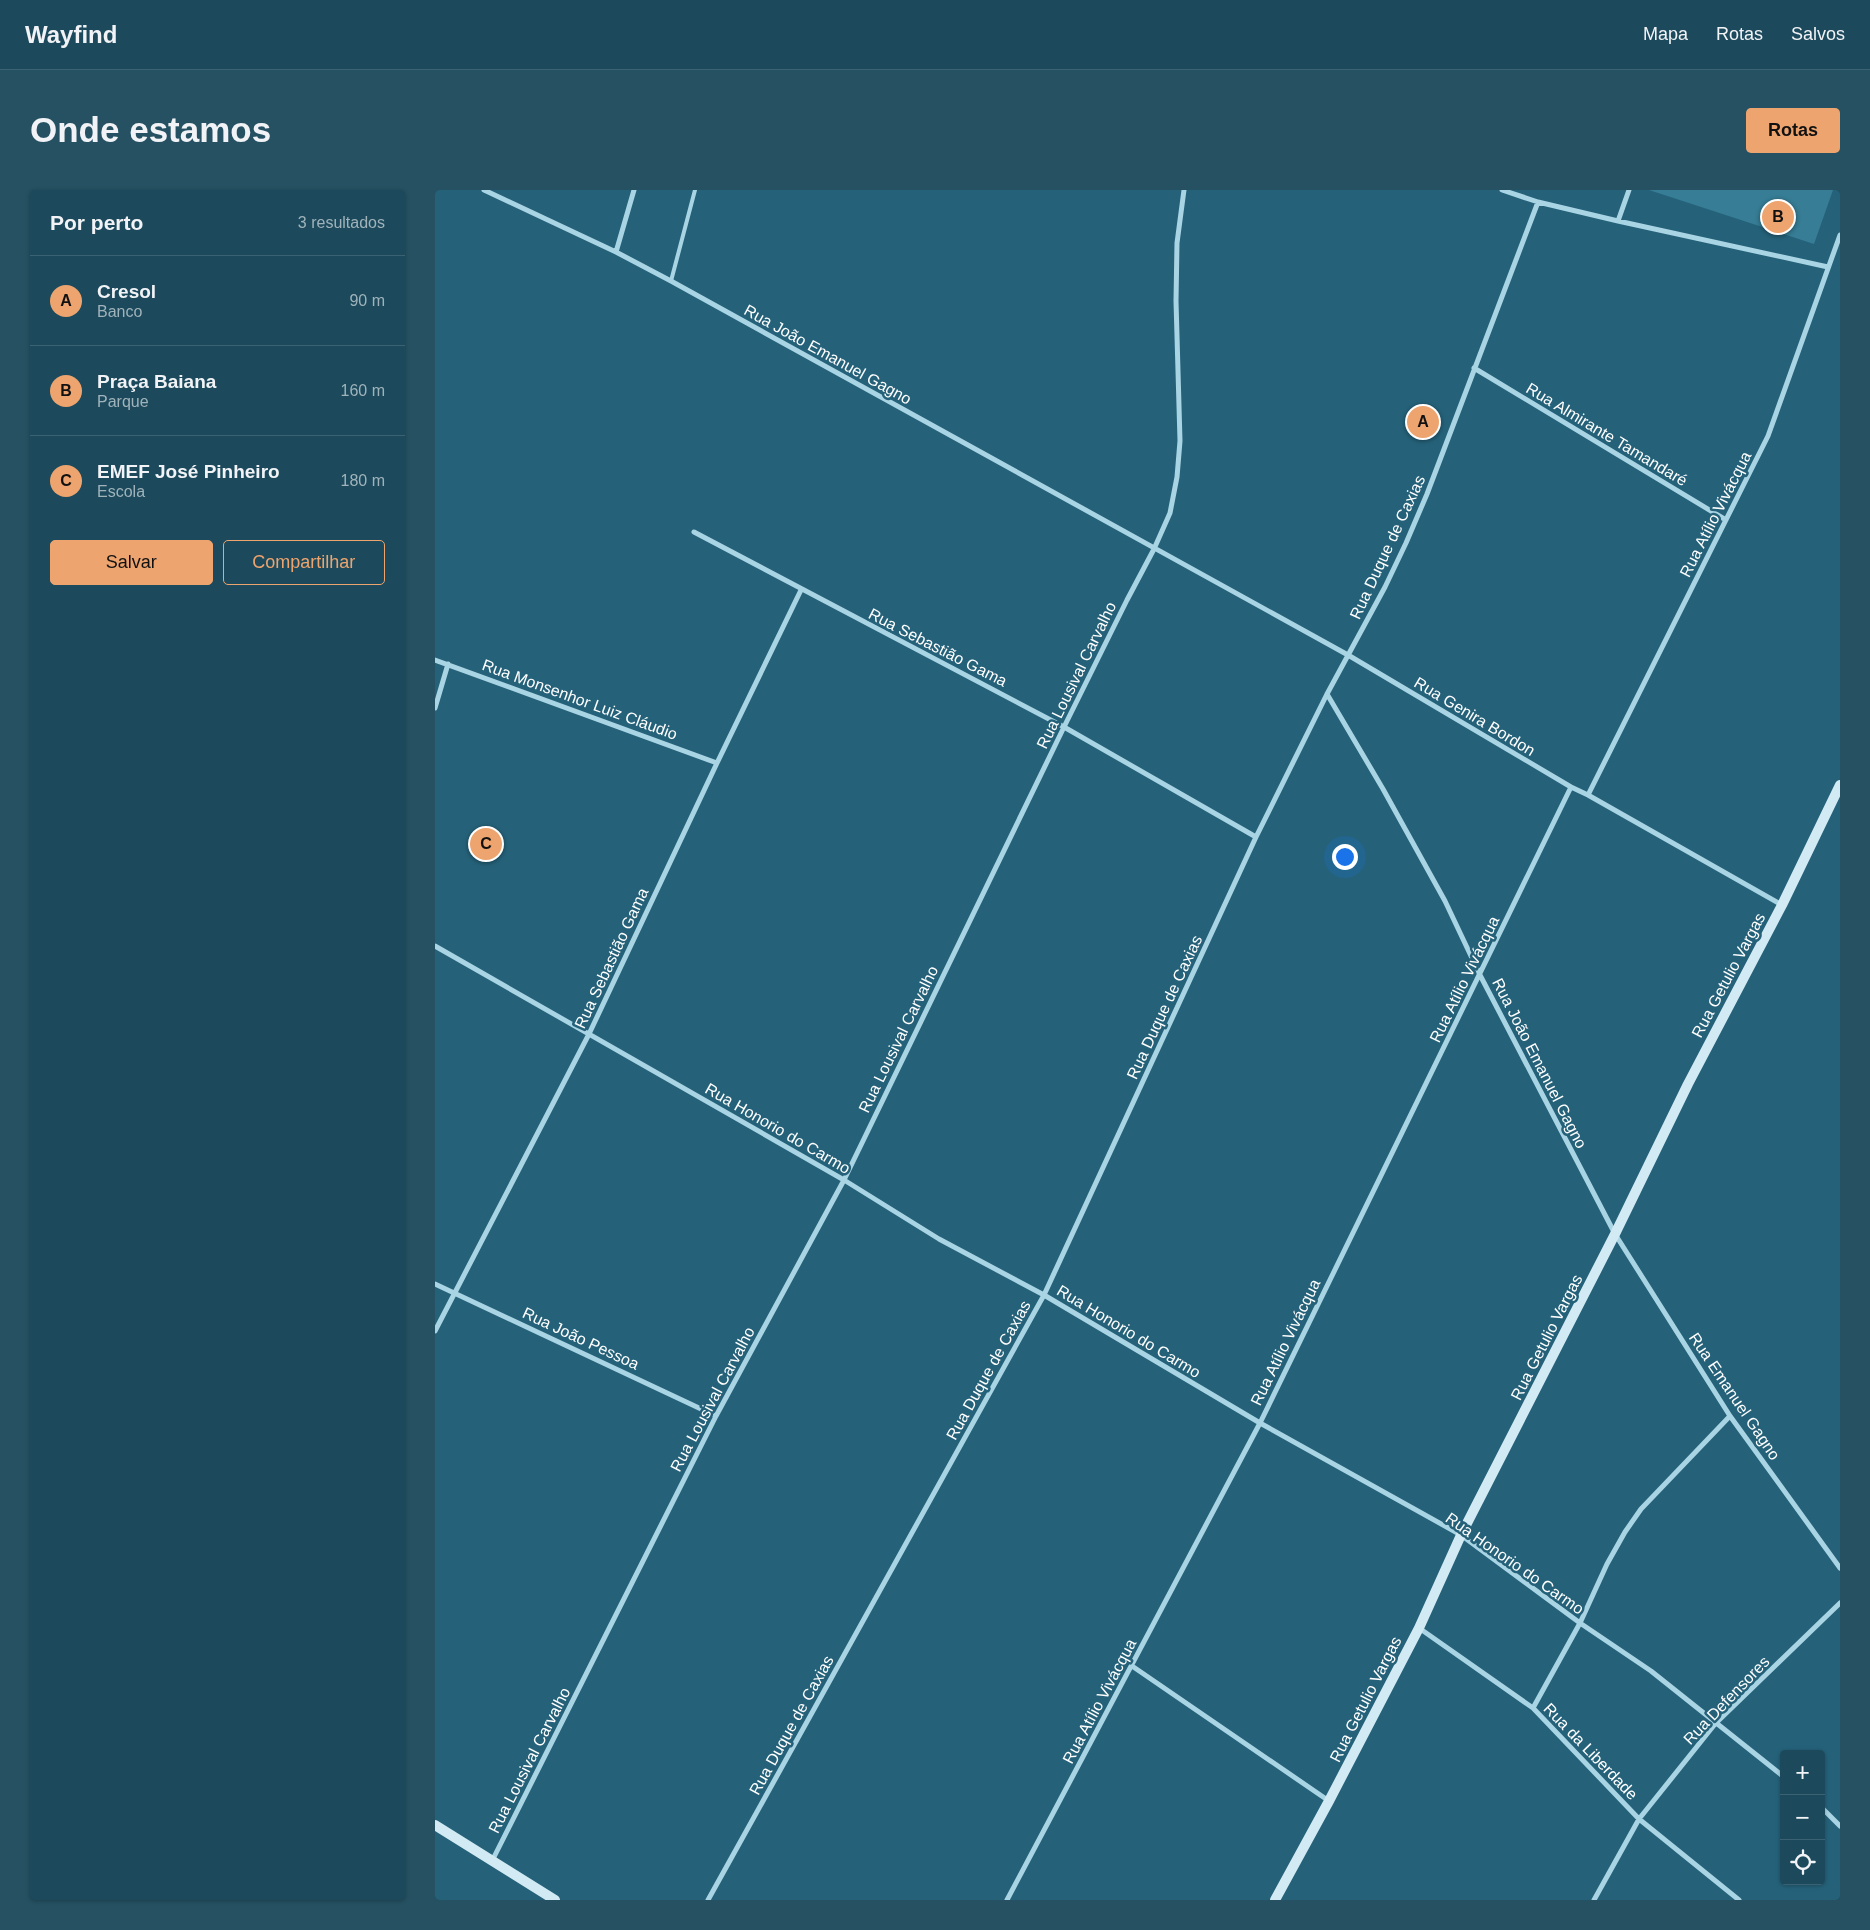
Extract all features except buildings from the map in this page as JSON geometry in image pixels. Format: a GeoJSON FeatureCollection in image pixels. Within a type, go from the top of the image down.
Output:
{"type":"FeatureCollection","features":[{"type":"Feature","properties":{"kind":"street","name":"Rua João Emanuel Gagno"},"geometry":{"type":"LineString","coordinates":[[484,190],[616,252],[671,281],[1154,549]]}},
{"type":"Feature","properties":{"kind":"street"},"geometry":{"type":"LineString","coordinates":[[616,252],[634,190]]}},
{"type":"Feature","properties":{"kind":"street","name":"Rua Lousival Carvalho"},"geometry":{"type":"LineString","coordinates":[[492,1861],[716,1416],[844,1180],[1170,513],[1177,477],[1180,441],[1176,301],[1177,243],[1183,190]]}},
{"type":"Feature","properties":{"kind":"street"},"geometry":{"type":"LineString","coordinates":[[1502,190],[1537,202],[1828,267]]}},
{"type":"Feature","properties":{"kind":"street"},"geometry":{"type":"LineString","coordinates":[[1618,221],[1629,190]]}},
{"type":"Feature","properties":{"kind":"street","name":"Rua Duque de Caxias"},"geometry":{"type":"LineString","coordinates":[[708,1900],[1044,1295],[1257,837],[1327,694],[1385,587],[1406,543],[1427,494],[1537,202]]}},
{"type":"Feature","properties":{"kind":"street","name":"Rua Atílio Vivácqua"},"geometry":{"type":"LineString","coordinates":[[1588,795],[1768,436],[1840,235]]}},
{"type":"Feature","properties":{"kind":"street","name":"Rua Almirante Tamandaré"},"geometry":{"type":"LineString","coordinates":[[1474,368],[1726,520]]}},
{"type":"Feature","properties":{"kind":"street","name":"Rua Sebastião Gama"},"geometry":{"type":"LineString","coordinates":[[694,532],[1064,727]]}},
{"type":"Feature","properties":{"kind":"street","name":"Rua Genira Bordon"},"geometry":{"type":"LineString","coordinates":[[1154,549],[1348,655],[1571,787],[1782,905]]}},
{"type":"Feature","properties":{"kind":"street","name":"Rua Sebastião Gama"},"geometry":{"type":"LineString","coordinates":[[435,1331],[589,1034],[801,590]]}},
{"type":"Feature","properties":{"kind":"street","name":"Rua Monsenhor Luiz Cláudio"},"geometry":{"type":"LineString","coordinates":[[435,660],[717,763]]}},
{"type":"Feature","properties":{"kind":"street"},"geometry":{"type":"LineString","coordinates":[[435,708],[449,664]]}},
{"type":"Feature","properties":{"kind":"street","name":"Rua João Emanuel Gagno"},"geometry":{"type":"LineString","coordinates":[[1327,694],[1383,789],[1445,901],[1480,975],[1615,1234]]}},
{"type":"Feature","properties":{"kind":"street"},"geometry":{"type":"LineString","coordinates":[[1064,727],[1257,837]]}},
{"type":"Feature","properties":{"kind":"street","name":"Rua Getulio Vargas"},"geometry":{"type":"LineString","coordinates":[[1275,1900],[1419,1628],[1461,1535],[1615,1234],[1688,1084],[1782,905],[1840,785]]}},
{"type":"Feature","properties":{"kind":"street","name":"Rua Atílio Vivácqua"},"geometry":{"type":"LineString","coordinates":[[1007,1900],[1260,1423],[1571,787]]}},
{"type":"Feature","properties":{"kind":"street","name":"Rua Honorio do Carmo"},"geometry":{"type":"LineString","coordinates":[[435,946],[844,1180],[939,1239],[1044,1295],[1260,1423],[1461,1535],[1579,1623],[1651,1671],[1715,1724],[1780,1774]]}},
{"type":"Feature","properties":{"kind":"street","name":"Rua Emanuel Gagno"},"geometry":{"type":"LineString","coordinates":[[1615,1234],[1730,1416],[1840,1568]]}},
{"type":"Feature","properties":{"kind":"street","name":"Rua João Pessoa"},"geometry":{"type":"LineString","coordinates":[[435,1284],[716,1416]]}},
{"type":"Feature","properties":{"kind":"street"},"geometry":{"type":"LineString","coordinates":[[1533,1708],[1625,1532],[1641,1509],[1730,1416]]}},
{"type":"Feature","properties":{"kind":"street","name":"Rua Defensores"},"geometry":{"type":"LineString","coordinates":[[1594,1900],[1639,1818],[1715,1724],[1840,1603]]}},
{"type":"Feature","properties":{"kind":"street","name":"Rua da Liberdade"},"geometry":{"type":"LineString","coordinates":[[1419,1628],[1533,1708],[1639,1818],[1739,1900]]}},
{"type":"Feature","properties":{"kind":"street"},"geometry":{"type":"LineString","coordinates":[[1132,1666],[1329,1801]]}},
{"type":"Feature","properties":{"kind":"street"},"geometry":{"type":"LineString","coordinates":[[1825,1811],[1840,1826]]}},
{"type":"Feature","properties":{"kind":"street"},"geometry":{"type":"LineString","coordinates":[[435,1825],[555,1900]]}},
{"type":"Feature","properties":{"kind":"lane"},"geometry":{"type":"LineString","coordinates":[[671,281],[695,190]]}},
{"type":"Feature","properties":{"kind":"shaded area"},"geometry":{"type":"Polygon","coordinates":[[[1649,190],[1833,190],[1814,244],[1649,190]]]}},
{"type":"Feature","properties":{"kind":"place","name":"Praça Baiana"},"geometry":{"type":"Point","coordinates":[1778,217]}},
{"type":"Feature","properties":{"kind":"place","name":"Cresol"},"geometry":{"type":"Point","coordinates":[1423,422]}},
{"type":"Feature","properties":{"kind":"place","name":"EMEF José Pinheiro"},"geometry":{"type":"Point","coordinates":[486,844]}}]}
